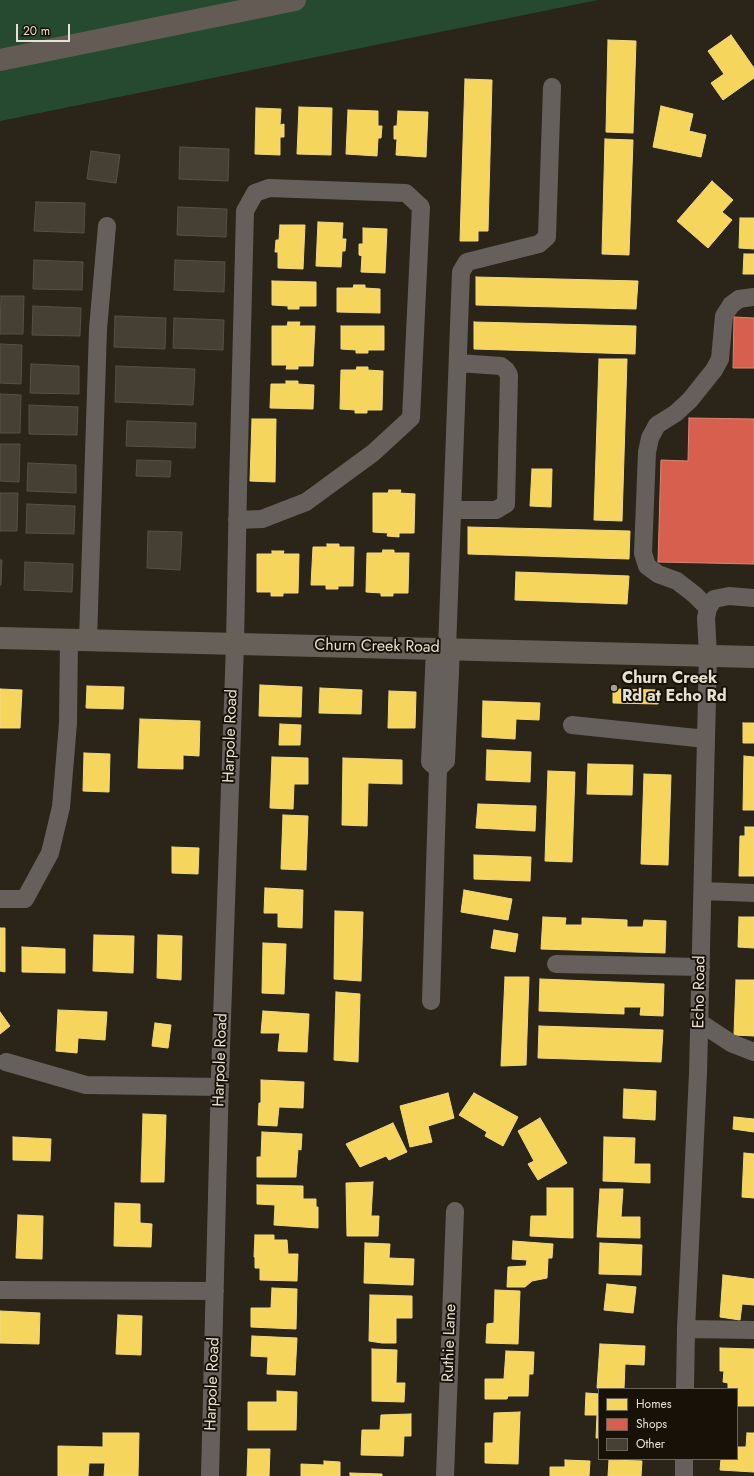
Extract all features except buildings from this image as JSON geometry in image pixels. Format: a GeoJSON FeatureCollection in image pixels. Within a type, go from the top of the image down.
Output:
{"type":"FeatureCollection","features":[{"type":"Feature","properties":{"kind":"highway"},"geometry":{"type":"LineString","coordinates":[[0,60],[295,0]]}},
{"type":"Feature","properties":{"kind":"main road","name":"Churn Creek Road"},"geometry":{"type":"LineString","coordinates":[[0,638],[754,657]]}},
{"type":"Feature","properties":{"kind":"street"},"geometry":{"type":"LineString","coordinates":[[431,1001],[438,769],[430,762],[444,649],[452,510],[461,272],[467,262],[539,244],[547,237],[552,87]]}},
{"type":"Feature","properties":{"kind":"street","name":"Harpole Road"},"geometry":{"type":"LineString","coordinates":[[210,1476],[220,1087],[235,644],[237,520],[246,211],[255,194],[269,188],[406,192],[421,208],[411,418],[373,453],[306,502],[262,518],[237,520]]}},
{"type":"Feature","properties":{"kind":"street"},"geometry":{"type":"LineString","coordinates":[[0,899],[25,899],[50,853],[61,807],[68,723],[78,640],[98,330],[107,226]]}},
{"type":"Feature","properties":{"kind":"street"},"geometry":{"type":"LineString","coordinates":[[754,297],[739,299],[731,306],[724,316],[720,359],[714,370],[690,400],[676,413],[657,425],[650,438],[647,452],[643,553],[648,566],[658,574],[677,581],[695,595],[708,608],[714,599],[729,596],[754,598]]}},
{"type":"Feature","properties":{"kind":"street"},"geometry":{"type":"LineString","coordinates":[[452,510],[496,510],[506,504],[509,375],[501,366],[458,363]]}},
{"type":"Feature","properties":{"kind":"street","name":"Echo Road"},"geometry":{"type":"LineString","coordinates":[[685,1388],[686,1329],[698,1081],[708,656],[706,618],[708,608]]}},
{"type":"Feature","properties":{"kind":"street"},"geometry":{"type":"LineString","coordinates":[[572,726],[706,739]]}},
{"type":"Feature","properties":{"kind":"street"},"geometry":{"type":"LineString","coordinates":[[703,891],[754,893]]}},
{"type":"Feature","properties":{"kind":"street"},"geometry":{"type":"LineString","coordinates":[[556,964],[701,967]]}},
{"type":"Feature","properties":{"kind":"street"},"geometry":{"type":"LineString","coordinates":[[699,1022],[731,1044],[754,1052]]}},
{"type":"Feature","properties":{"kind":"street"},"geometry":{"type":"LineString","coordinates":[[6,1062],[86,1085],[220,1087]]}},
{"type":"Feature","properties":{"kind":"street","name":"Ruthie Lane"},"geometry":{"type":"LineString","coordinates":[[446,1476],[455,1211]]}},
{"type":"Feature","properties":{"kind":"street"},"geometry":{"type":"LineString","coordinates":[[0,1290],[215,1291]]}},
{"type":"Feature","properties":{"kind":"street"},"geometry":{"type":"LineString","coordinates":[[686,1329],[754,1330]]}},
{"type":"Feature","properties":{"kind":"street"},"geometry":{"type":"LineString","coordinates":[[684,1460],[684,1476]]}},
{"type":"Feature","properties":{"kind":"green space"},"geometry":{"type":"Polygon","coordinates":[[[0,0],[598,0],[0,121],[0,0]]]}},
{"type":"Feature","properties":{"kind":"place","name":"Churn Creek Rd at Echo Rd"},"geometry":{"type":"Point","coordinates":[614,688]}}]}
